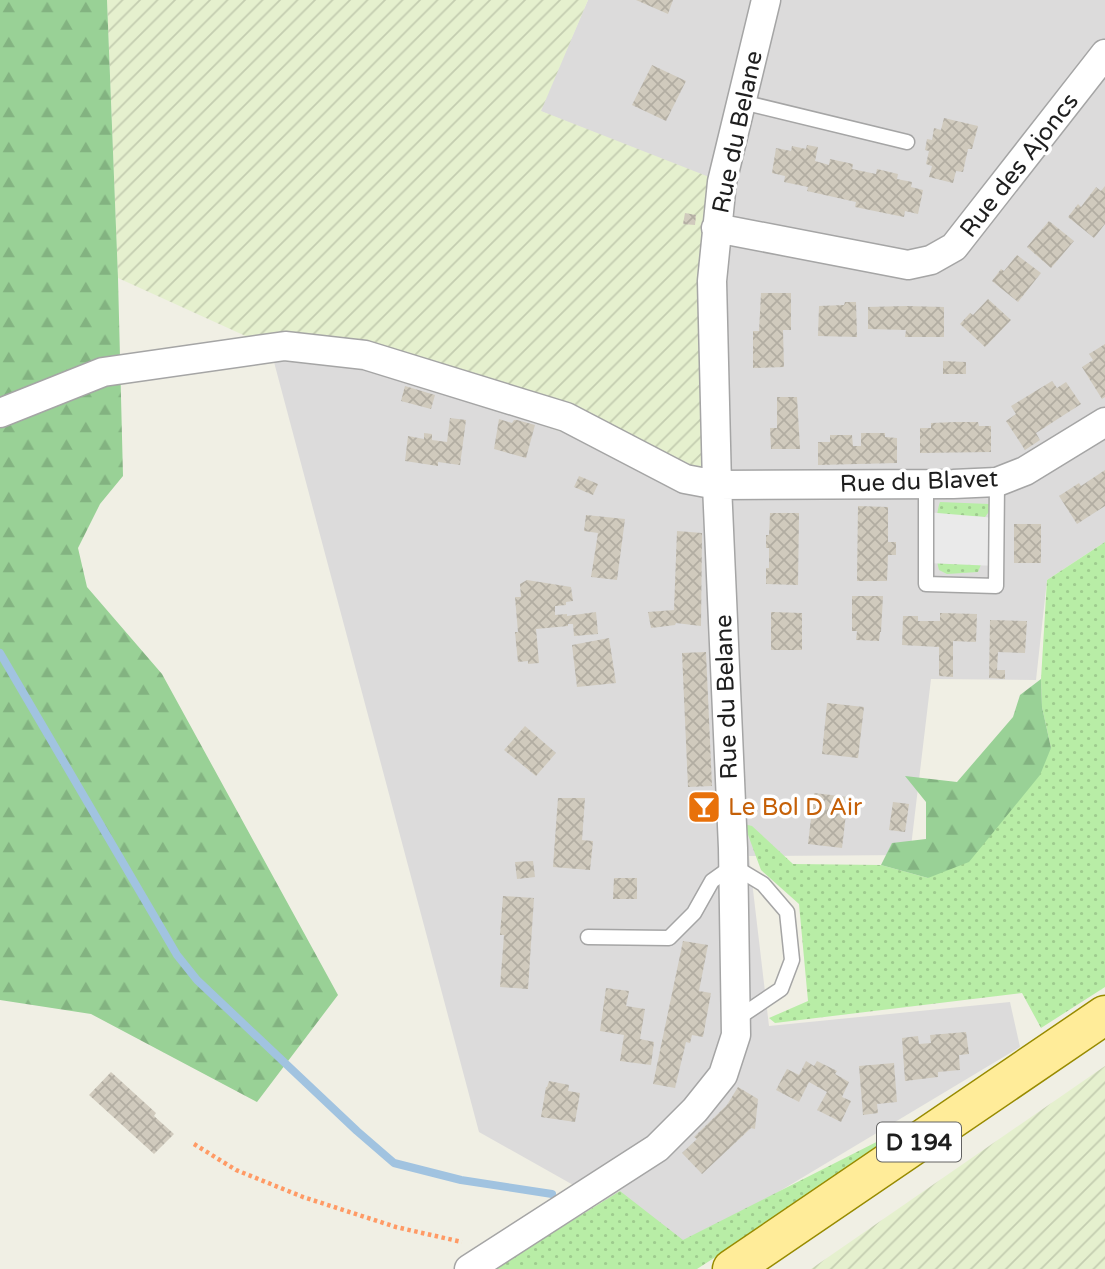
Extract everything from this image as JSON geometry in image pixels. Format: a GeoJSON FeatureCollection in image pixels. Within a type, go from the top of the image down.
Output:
{"type":"FeatureCollection","features":[{"type":"Feature","properties":{"kind":"main road","name":"D 194"},"geometry":{"type":"LineString","coordinates":[[733,1269],[1105,1015]]}},
{"type":"Feature","properties":{"kind":"main road","name":"D 194"},"geometry":{"type":"LineString","coordinates":[[759,1269],[1105,1029]]}},
{"type":"Feature","properties":{"kind":"street","name":"Rue du Belane"},"geometry":{"type":"LineString","coordinates":[[469,1269],[657,1148],[695,1110],[723,1075],[736,1035],[733,866],[712,281],[722,183],[766,0]]}},
{"type":"Feature","properties":{"kind":"street","name":"Rue des Ajoncs"},"geometry":{"type":"LineString","coordinates":[[716,228],[908,265],[931,260],[954,247],[1105,54]]}},
{"type":"Feature","properties":{"kind":"street","name":"Rue du Blavet"},"geometry":{"type":"LineString","coordinates":[[0,413],[103,372],[285,346],[365,355],[566,417],[685,479],[718,485],[997,482],[1025,471],[1105,422]]}},
{"type":"Feature","properties":{"kind":"lane"},"geometry":{"type":"LineString","coordinates":[[742,102],[907,142]]}},
{"type":"Feature","properties":{"kind":"lane"},"geometry":{"type":"LineString","coordinates":[[926,484],[926,584],[996,586],[997,482]]}},
{"type":"Feature","properties":{"kind":"lane"},"geometry":{"type":"LineString","coordinates":[[589,937],[669,938],[694,913],[712,881],[733,866],[764,884],[787,912],[792,960],[781,989],[735,1020]]}},
{"type":"Feature","properties":{"kind":"path"},"geometry":{"type":"LineString","coordinates":[[194,1144],[236,1170],[303,1196],[396,1227],[497,1250]]}},
{"type":"Feature","properties":{"kind":"shaded area"},"geometry":{"type":"Polygon","coordinates":[[[588,0],[1105,0],[1105,542],[1047,580],[1036,680],[931,679],[910,855],[749,856],[769,1026],[1010,1002],[1020,1047],[685,1248],[479,1132],[270,347],[722,183],[540,111],[588,0]]]}},
{"type":"Feature","properties":{"kind":"shaded area"},"geometry":{"type":"Polygon","coordinates":[[[926,512],[996,518],[996,566],[926,563],[926,512]]]}},
{"type":"Feature","properties":{"kind":"green space"},"geometry":{"type":"Polygon","coordinates":[[[0,0],[107,0],[123,476],[100,504],[78,548],[87,587],[162,674],[338,995],[257,1102],[91,1014],[0,1000],[0,0]]]}},
{"type":"Feature","properties":{"kind":"green space"},"geometry":{"type":"Polygon","coordinates":[[[107,0],[588,0],[541,111],[722,182],[717,485],[398,376],[270,347],[118,278],[107,0]]]}},
{"type":"Feature","properties":{"kind":"green space"},"geometry":{"type":"Polygon","coordinates":[[[940,502],[989,504],[991,509],[985,517],[968,516],[982,562],[978,572],[947,574],[939,570],[935,536],[940,502]]]}},
{"type":"Feature","properties":{"kind":"green space"},"geometry":{"type":"Polygon","coordinates":[[[1105,542],[1105,987],[1041,1028],[1022,993],[775,1023],[769,1018],[808,1001],[799,904],[761,870],[744,824],[752,826],[793,864],[881,865],[928,878],[1051,748],[1042,707],[1041,679],[1047,580],[1105,542]]]}},
{"type":"Feature","properties":{"kind":"green space"},"geometry":{"type":"Polygon","coordinates":[[[1041,679],[1042,707],[1051,748],[1040,775],[969,862],[928,878],[881,865],[892,843],[926,839],[926,802],[905,776],[957,782],[1013,717],[1020,695],[1041,679]]]}},
{"type":"Feature","properties":{"kind":"green space"},"geometry":{"type":"Polygon","coordinates":[[[1105,1066],[1105,1269],[811,1269],[1105,1066]]]}},
{"type":"Feature","properties":{"kind":"green space"},"geometry":{"type":"Polygon","coordinates":[[[906,1127],[825,1186],[697,1269],[494,1269],[620,1191],[683,1240],[906,1127]]]}},
{"type":"Feature","properties":{"kind":"building"},"geometry":{"type":"Polygon","coordinates":[[[636,0],[673,0],[668,14],[636,0]]]}},
{"type":"Feature","properties":{"kind":"building"},"geometry":{"type":"Polygon","coordinates":[[[652,65],[686,81],[666,121],[632,105],[652,65]]]}},
{"type":"Feature","properties":{"kind":"building"},"geometry":{"type":"Polygon","coordinates":[[[944,118],[978,126],[972,149],[968,149],[963,172],[956,171],[953,183],[929,177],[932,166],[926,164],[929,151],[925,150],[927,139],[932,140],[934,128],[941,130],[944,118]]]}},
{"type":"Feature","properties":{"kind":"building"},"geometry":{"type":"Polygon","coordinates":[[[807,145],[818,147],[815,161],[829,165],[830,159],[853,164],[852,169],[876,174],[877,169],[898,174],[897,179],[912,182],[911,187],[923,190],[918,214],[905,211],[904,217],[855,207],[856,202],[807,191],[808,187],[784,182],[785,176],[772,173],[776,148],[791,151],[792,146],[806,149],[807,145]]]}},
{"type":"Feature","properties":{"kind":"building"},"geometry":{"type":"Polygon","coordinates":[[[1105,186],[1105,224],[1094,238],[1068,217],[1078,204],[1081,207],[1096,187],[1101,191],[1105,186]]]}},
{"type":"Feature","properties":{"kind":"building"},"geometry":{"type":"Polygon","coordinates":[[[685,213],[696,215],[695,225],[683,224],[685,213]]]}},
{"type":"Feature","properties":{"kind":"building"},"geometry":{"type":"Polygon","coordinates":[[[1049,221],[1074,241],[1051,268],[1027,247],[1049,221]]]}},
{"type":"Feature","properties":{"kind":"building"},"geometry":{"type":"Polygon","coordinates":[[[1017,255],[1041,273],[1018,302],[992,281],[1017,255]]]}},
{"type":"Feature","properties":{"kind":"building"},"geometry":{"type":"Polygon","coordinates":[[[761,293],[791,293],[791,330],[783,330],[784,367],[753,368],[753,331],[759,331],[761,293]]]}},
{"type":"Feature","properties":{"kind":"building"},"geometry":{"type":"Polygon","coordinates":[[[988,299],[1011,320],[985,347],[960,324],[988,299]]]}},
{"type":"Feature","properties":{"kind":"building"},"geometry":{"type":"Polygon","coordinates":[[[845,302],[856,302],[857,337],[818,336],[819,306],[844,305],[845,302]]]}},
{"type":"Feature","properties":{"kind":"building"},"geometry":{"type":"Polygon","coordinates":[[[868,307],[944,307],[944,337],[905,337],[906,330],[868,329],[868,307]]]}},
{"type":"Feature","properties":{"kind":"building"},"geometry":{"type":"Polygon","coordinates":[[[1105,344],[1105,397],[1102,399],[1082,367],[1093,360],[1089,354],[1105,344]]]}},
{"type":"Feature","properties":{"kind":"building"},"geometry":{"type":"Polygon","coordinates":[[[943,361],[966,362],[966,374],[943,374],[943,361]]]}},
{"type":"Feature","properties":{"kind":"building"},"geometry":{"type":"Polygon","coordinates":[[[1052,381],[1057,388],[1066,382],[1081,404],[1036,433],[1040,440],[1025,450],[1006,421],[1016,414],[1011,406],[1052,381]]]}},
{"type":"Feature","properties":{"kind":"building"},"geometry":{"type":"Polygon","coordinates":[[[405,386],[435,395],[431,409],[401,401],[405,386]]]}},
{"type":"Feature","properties":{"kind":"building"},"geometry":{"type":"Polygon","coordinates":[[[777,397],[797,397],[800,449],[771,449],[770,428],[777,428],[777,397]]]}},
{"type":"Feature","properties":{"kind":"building"},"geometry":{"type":"Polygon","coordinates":[[[450,418],[466,420],[460,465],[438,462],[438,466],[405,461],[408,436],[424,439],[424,433],[432,434],[432,440],[447,442],[450,418]]]}},
{"type":"Feature","properties":{"kind":"building"},"geometry":{"type":"Polygon","coordinates":[[[499,419],[535,425],[526,458],[494,449],[499,419]]]}},
{"type":"Feature","properties":{"kind":"building"},"geometry":{"type":"Polygon","coordinates":[[[978,422],[979,426],[991,426],[991,452],[920,453],[920,428],[931,428],[931,423],[978,422]]]}},
{"type":"Feature","properties":{"kind":"building"},"geometry":{"type":"Polygon","coordinates":[[[861,433],[885,433],[885,437],[897,438],[897,463],[818,465],[818,442],[830,442],[830,435],[852,435],[853,446],[861,446],[861,433]]]}},
{"type":"Feature","properties":{"kind":"building"},"geometry":{"type":"Polygon","coordinates":[[[1105,470],[1105,506],[1077,524],[1059,496],[1079,483],[1081,486],[1105,470]]]}},
{"type":"Feature","properties":{"kind":"building"},"geometry":{"type":"Polygon","coordinates":[[[579,476],[598,484],[593,495],[574,487],[579,476]]]}},
{"type":"Feature","properties":{"kind":"building"},"geometry":{"type":"Polygon","coordinates":[[[858,506],[888,507],[888,542],[896,542],[896,555],[888,555],[887,581],[857,581],[858,506]]]}},
{"type":"Feature","properties":{"kind":"building"},"geometry":{"type":"Polygon","coordinates":[[[770,513],[799,513],[798,585],[766,584],[769,548],[766,548],[766,535],[769,535],[770,513]]]}},
{"type":"Feature","properties":{"kind":"building"},"geometry":{"type":"Polygon","coordinates":[[[586,515],[625,519],[617,580],[591,577],[598,533],[584,531],[586,515]]]}},
{"type":"Feature","properties":{"kind":"building"},"geometry":{"type":"Polygon","coordinates":[[[1014,524],[1041,524],[1041,563],[1014,563],[1014,524]]]}},
{"type":"Feature","properties":{"kind":"building"},"geometry":{"type":"Polygon","coordinates":[[[677,531],[702,533],[701,626],[676,623],[651,628],[648,612],[674,610],[677,531]]]}},
{"type":"Feature","properties":{"kind":"building"},"geometry":{"type":"Polygon","coordinates":[[[527,580],[571,587],[573,601],[555,606],[555,615],[596,612],[598,634],[574,636],[573,624],[536,629],[539,663],[518,662],[515,597],[521,597],[520,584],[527,580]]]}},
{"type":"Feature","properties":{"kind":"building"},"geometry":{"type":"Polygon","coordinates":[[[852,596],[883,596],[879,641],[856,640],[857,631],[852,631],[852,596]]]}},
{"type":"Feature","properties":{"kind":"building"},"geometry":{"type":"Polygon","coordinates":[[[771,612],[802,613],[802,650],[771,650],[771,612]]]}},
{"type":"Feature","properties":{"kind":"building"},"geometry":{"type":"Polygon","coordinates":[[[940,613],[977,614],[976,642],[953,641],[953,677],[939,676],[939,647],[902,645],[903,616],[918,616],[918,621],[940,621],[940,613]]]}},
{"type":"Feature","properties":{"kind":"building"},"geometry":{"type":"Polygon","coordinates":[[[990,620],[1027,621],[1025,653],[998,652],[997,670],[1005,670],[1005,679],[989,678],[990,620]]]}},
{"type":"Feature","properties":{"kind":"building"},"geometry":{"type":"Polygon","coordinates":[[[609,638],[616,683],[577,687],[572,645],[609,638]]]}},
{"type":"Feature","properties":{"kind":"building"},"geometry":{"type":"Polygon","coordinates":[[[706,652],[712,786],[688,787],[682,653],[706,652]]]}},
{"type":"Feature","properties":{"kind":"building"},"geometry":{"type":"Polygon","coordinates":[[[827,703],[864,707],[858,758],[822,754],[827,703]]]}},
{"type":"Feature","properties":{"kind":"building"},"geometry":{"type":"Polygon","coordinates":[[[525,726],[556,753],[536,776],[504,750],[525,726]]]}},
{"type":"Feature","properties":{"kind":"building"},"geometry":{"type":"Polygon","coordinates":[[[814,793],[848,797],[842,848],[808,844],[814,793]]]}},
{"type":"Feature","properties":{"kind":"building"},"geometry":{"type":"Polygon","coordinates":[[[558,798],[585,798],[582,840],[593,841],[590,870],[553,867],[558,798]]]}},
{"type":"Feature","properties":{"kind":"building"},"geometry":{"type":"Polygon","coordinates":[[[893,802],[909,804],[905,832],[889,830],[893,802]]]}},
{"type":"Feature","properties":{"kind":"building"},"geometry":{"type":"Polygon","coordinates":[[[533,861],[535,877],[517,879],[515,862],[533,861]]]}},
{"type":"Feature","properties":{"kind":"building"},"geometry":{"type":"Polygon","coordinates":[[[614,878],[637,878],[637,899],[613,899],[614,878]]]}},
{"type":"Feature","properties":{"kind":"building"},"geometry":{"type":"Polygon","coordinates":[[[503,896],[534,898],[528,989],[500,987],[504,935],[500,935],[503,896]]]}},
{"type":"Feature","properties":{"kind":"building"},"geometry":{"type":"Polygon","coordinates":[[[683,941],[708,945],[699,991],[711,993],[703,1037],[692,1035],[690,1043],[686,1042],[675,1088],[653,1084],[683,941]]]}},
{"type":"Feature","properties":{"kind":"building"},"geometry":{"type":"Polygon","coordinates":[[[606,988],[629,991],[626,1006],[645,1009],[640,1039],[654,1042],[651,1065],[620,1061],[624,1035],[600,1031],[606,988]]]}},
{"type":"Feature","properties":{"kind":"building"},"geometry":{"type":"Polygon","coordinates":[[[966,1032],[969,1054],[959,1055],[960,1070],[938,1072],[938,1077],[905,1081],[902,1038],[918,1036],[919,1044],[931,1043],[930,1035],[966,1032]]]}},
{"type":"Feature","properties":{"kind":"building"},"geometry":{"type":"Polygon","coordinates":[[[806,1061],[814,1066],[817,1061],[837,1071],[835,1074],[849,1082],[842,1097],[851,1101],[841,1122],[817,1110],[827,1092],[809,1082],[799,1102],[776,1090],[787,1069],[799,1075],[806,1061]]]}},
{"type":"Feature","properties":{"kind":"building"},"geometry":{"type":"Polygon","coordinates":[[[894,1063],[897,1102],[877,1104],[878,1113],[863,1115],[859,1066],[894,1063]]]}},
{"type":"Feature","properties":{"kind":"building"},"geometry":{"type":"Polygon","coordinates":[[[111,1072],[156,1113],[154,1116],[174,1134],[154,1154],[89,1095],[111,1072]]]}},
{"type":"Feature","properties":{"kind":"building"},"geometry":{"type":"Polygon","coordinates":[[[549,1081],[569,1085],[568,1091],[580,1093],[575,1122],[541,1117],[549,1081]]]}},
{"type":"Feature","properties":{"kind":"building"},"geometry":{"type":"Polygon","coordinates":[[[738,1087],[758,1099],[755,1129],[751,1128],[702,1174],[682,1153],[697,1139],[694,1137],[727,1105],[738,1087]]]}},
{"type":"Feature","properties":{"kind":"waterway"},"geometry":{"type":"LineString","coordinates":[[0,653],[177,955],[197,980],[394,1163],[461,1180],[552,1194]]}},
{"type":"Feature","properties":{"kind":"place","name":"Le Bol D Air"},"geometry":{"type":"Point","coordinates":[704,807]}}]}
